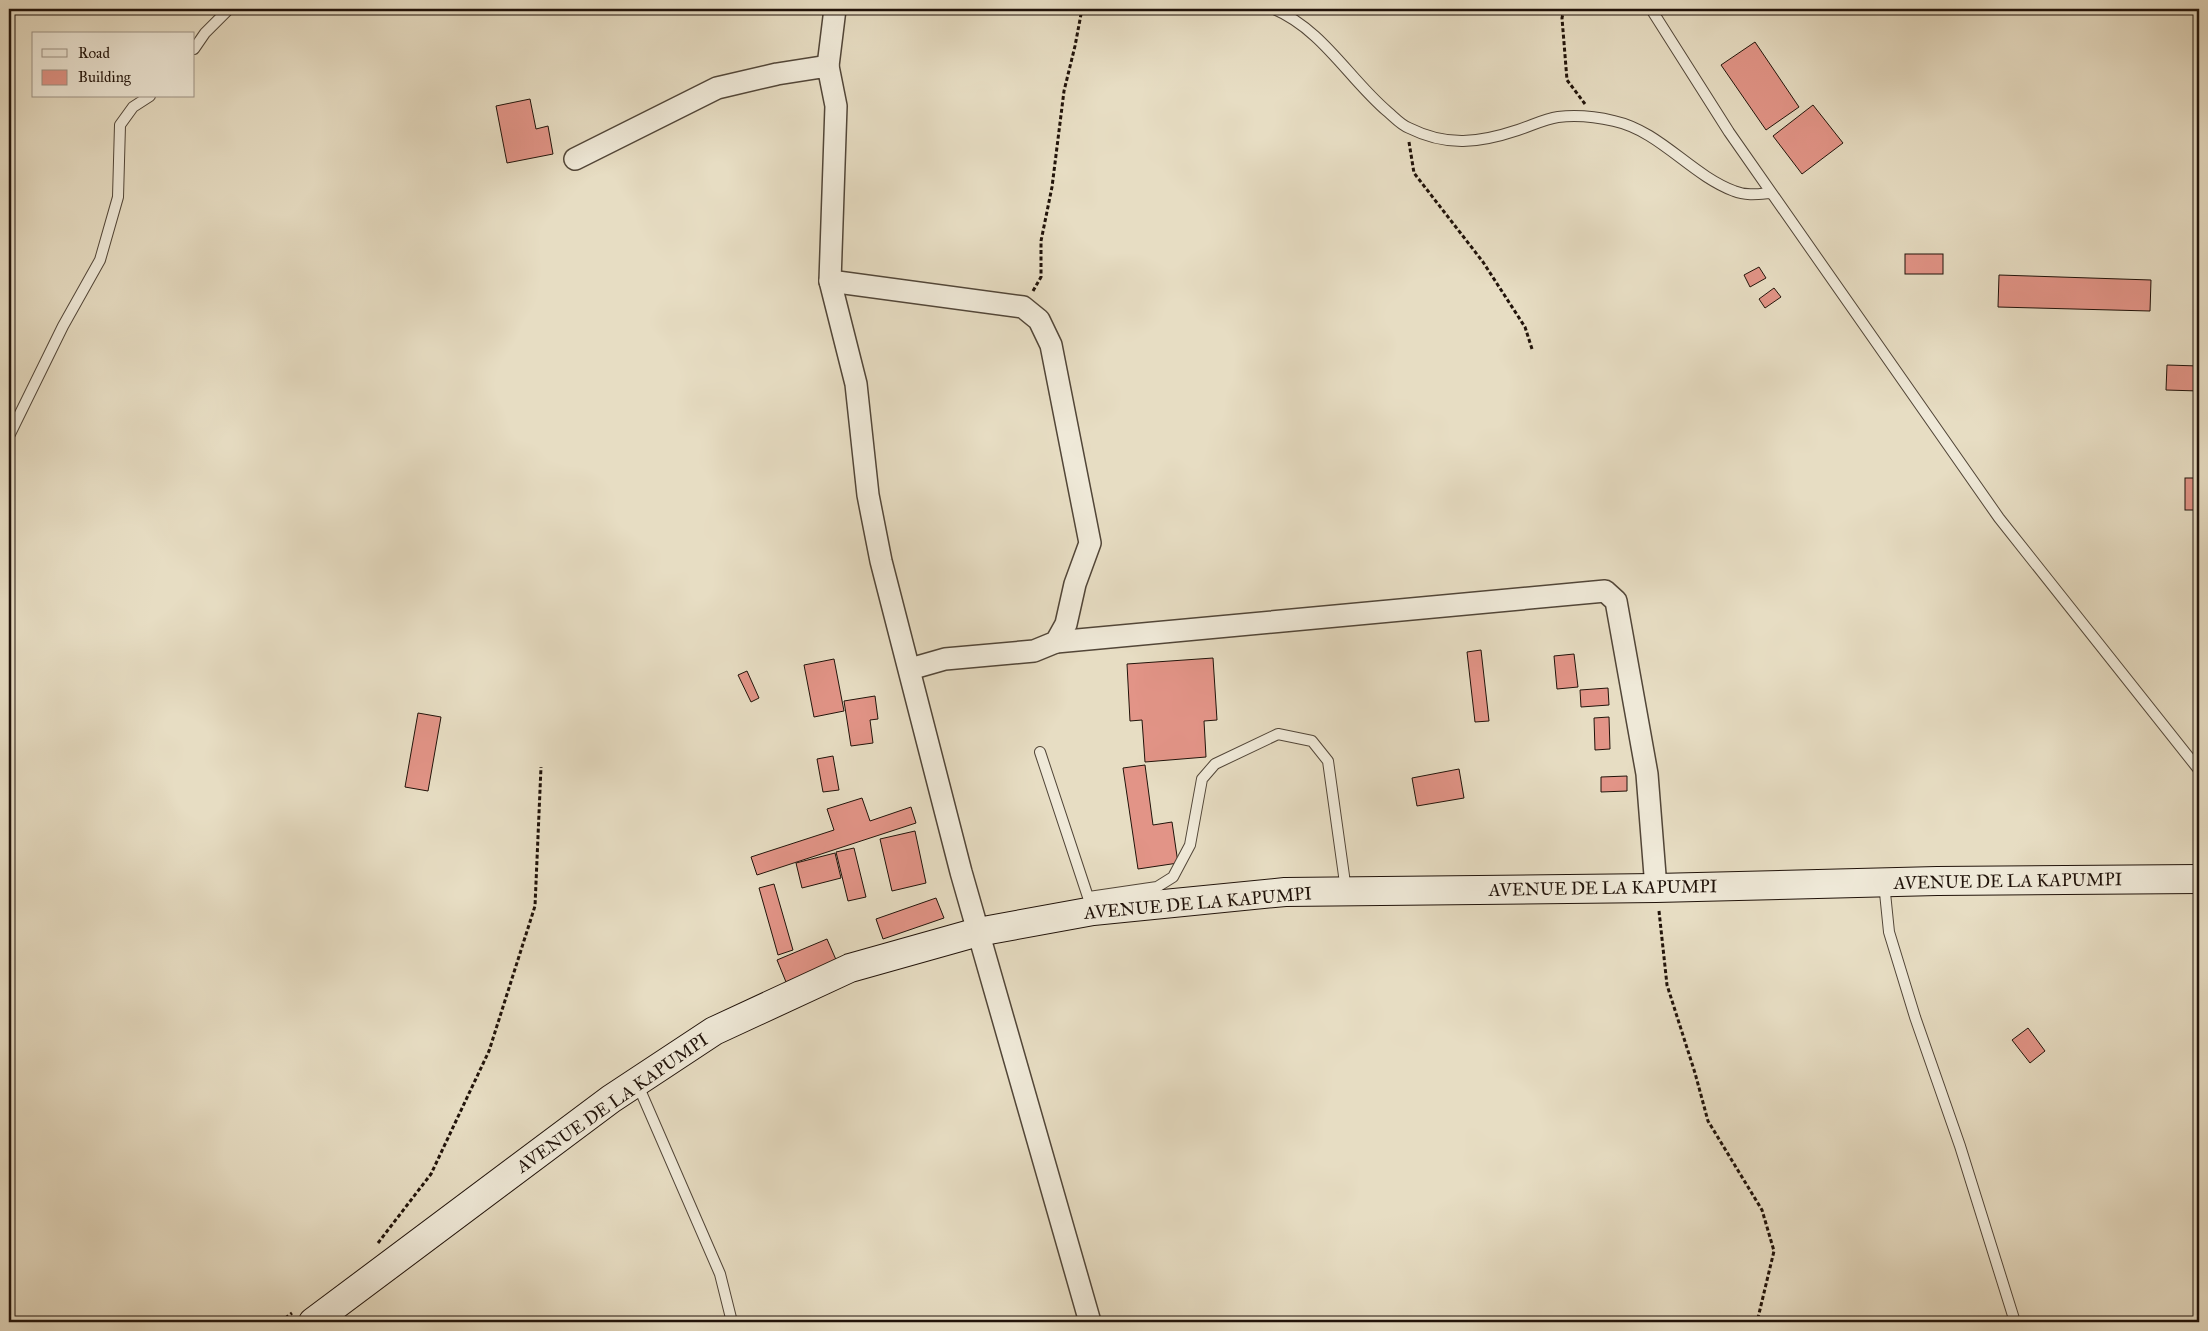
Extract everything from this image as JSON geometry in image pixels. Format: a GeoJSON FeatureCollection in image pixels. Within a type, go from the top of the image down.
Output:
{"type":"FeatureCollection","features":[{"type":"Feature","properties":{"kind":"main road","name":"AVENUE DE LA KAPUMPI"},"geometry":{"type":"LineString","coordinates":[[304,1316],[611,1099],[714,1031],[850,968],[978,932],[1091,904],[1285,892],[2199,879]]}},
{"type":"Feature","properties":{"kind":"street"},"geometry":{"type":"LineString","coordinates":[[835,9],[828,66],[836,106],[830,281],[856,384],[868,495],[881,561],[910,669],[960,872],[1090,1322]]}},
{"type":"Feature","properties":{"kind":"street"},"geometry":{"type":"LineString","coordinates":[[575,159],[717,88],[777,74],[828,66]]}},
{"type":"Feature","properties":{"kind":"street"},"geometry":{"type":"LineString","coordinates":[[830,281],[1023,307],[1039,320],[1051,345],[1090,543],[1075,584],[1066,624],[1056,642]]}},
{"type":"Feature","properties":{"kind":"street"},"geometry":{"type":"LineString","coordinates":[[910,669],[945,659],[1034,651],[1056,642],[1605,591],[1616,601],[1647,774],[1656,888]]}},
{"type":"Feature","properties":{"kind":"lane"},"geometry":{"type":"LineString","coordinates":[[195,48],[205,33],[229,9]]}},
{"type":"Feature","properties":{"kind":"lane"},"geometry":{"type":"LineString","coordinates":[[1274,9],[1299,22],[1321,40],[1376,102],[1407,128],[1438,139],[1462,142],[1481,140],[1559,117],[1596,118],[1616,121],[1632,128],[1714,181],[1735,192],[1771,193]]}},
{"type":"Feature","properties":{"kind":"lane"},"geometry":{"type":"LineString","coordinates":[[1651,9],[1729,132],[1999,518],[2199,770]]}},
{"type":"Feature","properties":{"kind":"lane"},"geometry":{"type":"LineString","coordinates":[[9,436],[63,326],[100,260],[118,197],[120,125],[133,107],[147,98]]}},
{"type":"Feature","properties":{"kind":"lane"},"geometry":{"type":"LineString","coordinates":[[1040,752],[1091,904],[1157,886],[1173,877],[1190,845],[1202,779],[1215,764],[1278,734],[1312,741],[1328,762],[1346,891]]}},
{"type":"Feature","properties":{"kind":"lane"},"geometry":{"type":"LineString","coordinates":[[1884,882],[1889,932],[1960,1146],[2015,1322]]}},
{"type":"Feature","properties":{"kind":"lane"},"geometry":{"type":"LineString","coordinates":[[637,1082],[720,1274],[732,1322]]}},
{"type":"Feature","properties":{"kind":"path"},"geometry":{"type":"LineString","coordinates":[[1023,307],[1041,278],[1040,241],[1052,187],[1064,91],[1082,9]]}},
{"type":"Feature","properties":{"kind":"path"},"geometry":{"type":"LineString","coordinates":[[1564,9],[1562,18],[1567,80],[1596,118]]}},
{"type":"Feature","properties":{"kind":"path"},"geometry":{"type":"LineString","coordinates":[[1407,128],[1414,173],[1483,262],[1525,327],[1532,349]]}},
{"type":"Feature","properties":{"kind":"path"},"geometry":{"type":"LineString","coordinates":[[373,1249],[431,1174],[489,1051],[535,906],[541,767]]}},
{"type":"Feature","properties":{"kind":"path"},"geometry":{"type":"LineString","coordinates":[[1656,888],[1667,985],[1708,1121],[1762,1210],[1774,1251],[1757,1322]]}},
{"type":"Feature","properties":{"kind":"path"},"geometry":{"type":"LineString","coordinates":[[280,1322],[304,1316]]}},
{"type":"Feature","properties":{"kind":"building"},"geometry":{"type":"Polygon","coordinates":[[[1755,42],[1799,107],[1766,130],[1721,65],[1755,42]]]}},
{"type":"Feature","properties":{"kind":"building"},"geometry":{"type":"Polygon","coordinates":[[[530,99],[536,129],[548,126],[553,154],[507,163],[496,106],[530,99]]]}},
{"type":"Feature","properties":{"kind":"building"},"geometry":{"type":"Polygon","coordinates":[[[1813,105],[1843,143],[1802,174],[1773,136],[1813,105]]]}},
{"type":"Feature","properties":{"kind":"building"},"geometry":{"type":"Polygon","coordinates":[[[1905,254],[1943,254],[1943,274],[1905,274],[1905,254]]]}},
{"type":"Feature","properties":{"kind":"building"},"geometry":{"type":"Polygon","coordinates":[[[1759,267],[1766,278],[1750,287],[1744,275],[1759,267]]]}},
{"type":"Feature","properties":{"kind":"building"},"geometry":{"type":"Polygon","coordinates":[[[1999,275],[2151,280],[2150,311],[1998,307],[1999,275]]]}},
{"type":"Feature","properties":{"kind":"building"},"geometry":{"type":"Polygon","coordinates":[[[1774,288],[1781,297],[1765,308],[1759,299],[1774,288]]]}},
{"type":"Feature","properties":{"kind":"building"},"geometry":{"type":"Polygon","coordinates":[[[2167,365],[2199,366],[2199,391],[2166,390],[2167,365]]]}},
{"type":"Feature","properties":{"kind":"building"},"geometry":{"type":"Polygon","coordinates":[[[2185,478],[2199,478],[2199,510],[2185,510],[2185,478]]]}},
{"type":"Feature","properties":{"kind":"building"},"geometry":{"type":"Polygon","coordinates":[[[1481,650],[1489,721],[1475,722],[1467,652],[1481,650]]]}},
{"type":"Feature","properties":{"kind":"building"},"geometry":{"type":"Polygon","coordinates":[[[1574,654],[1578,687],[1557,689],[1554,656],[1574,654]]]}},
{"type":"Feature","properties":{"kind":"building"},"geometry":{"type":"Polygon","coordinates":[[[1213,658],[1217,720],[1204,721],[1206,757],[1145,762],[1142,720],[1130,721],[1127,664],[1213,658]]]}},
{"type":"Feature","properties":{"kind":"building"},"geometry":{"type":"Polygon","coordinates":[[[834,659],[844,711],[814,717],[804,665],[834,659]]]}},
{"type":"Feature","properties":{"kind":"building"},"geometry":{"type":"Polygon","coordinates":[[[747,671],[759,698],[751,702],[738,675],[747,671]]]}},
{"type":"Feature","properties":{"kind":"building"},"geometry":{"type":"Polygon","coordinates":[[[1608,688],[1609,705],[1581,707],[1580,690],[1608,688]]]}},
{"type":"Feature","properties":{"kind":"building"},"geometry":{"type":"Polygon","coordinates":[[[875,696],[878,719],[870,720],[873,743],[851,746],[844,701],[875,696]]]}},
{"type":"Feature","properties":{"kind":"building"},"geometry":{"type":"Polygon","coordinates":[[[418,713],[441,717],[428,791],[405,787],[418,713]]]}},
{"type":"Feature","properties":{"kind":"building"},"geometry":{"type":"Polygon","coordinates":[[[1609,717],[1610,749],[1595,750],[1594,718],[1609,717]]]}},
{"type":"Feature","properties":{"kind":"building"},"geometry":{"type":"Polygon","coordinates":[[[833,756],[839,790],[823,792],[817,759],[833,756]]]}},
{"type":"Feature","properties":{"kind":"building"},"geometry":{"type":"Polygon","coordinates":[[[1145,765],[1153,825],[1172,822],[1178,863],[1138,869],[1123,768],[1145,765]]]}},
{"type":"Feature","properties":{"kind":"building"},"geometry":{"type":"Polygon","coordinates":[[[1459,769],[1464,798],[1417,806],[1412,778],[1459,769]]]}},
{"type":"Feature","properties":{"kind":"building"},"geometry":{"type":"Polygon","coordinates":[[[1627,776],[1627,791],[1601,792],[1601,777],[1627,776]]]}},
{"type":"Feature","properties":{"kind":"building"},"geometry":{"type":"Polygon","coordinates":[[[862,798],[870,821],[911,807],[916,823],[757,875],[751,857],[834,830],[827,809],[862,798]]]}},
{"type":"Feature","properties":{"kind":"building"},"geometry":{"type":"Polygon","coordinates":[[[915,831],[926,883],[892,891],[880,839],[915,831]]]}},
{"type":"Feature","properties":{"kind":"building"},"geometry":{"type":"Polygon","coordinates":[[[854,848],[866,897],[848,901],[836,852],[854,848]]]}},
{"type":"Feature","properties":{"kind":"building"},"geometry":{"type":"Polygon","coordinates":[[[835,853],[841,878],[802,888],[796,863],[835,853]]]}},
{"type":"Feature","properties":{"kind":"building"},"geometry":{"type":"Polygon","coordinates":[[[774,884],[793,950],[778,955],[759,888],[774,884]]]}},
{"type":"Feature","properties":{"kind":"building"},"geometry":{"type":"Polygon","coordinates":[[[936,898],[944,918],[883,939],[876,919],[936,898]]]}},
{"type":"Feature","properties":{"kind":"building"},"geometry":{"type":"Polygon","coordinates":[[[827,939],[837,962],[786,982],[777,960],[827,939]]]}},
{"type":"Feature","properties":{"kind":"building"},"geometry":{"type":"Polygon","coordinates":[[[2028,1028],[2045,1051],[2030,1063],[2012,1040],[2028,1028]]]}}]}
